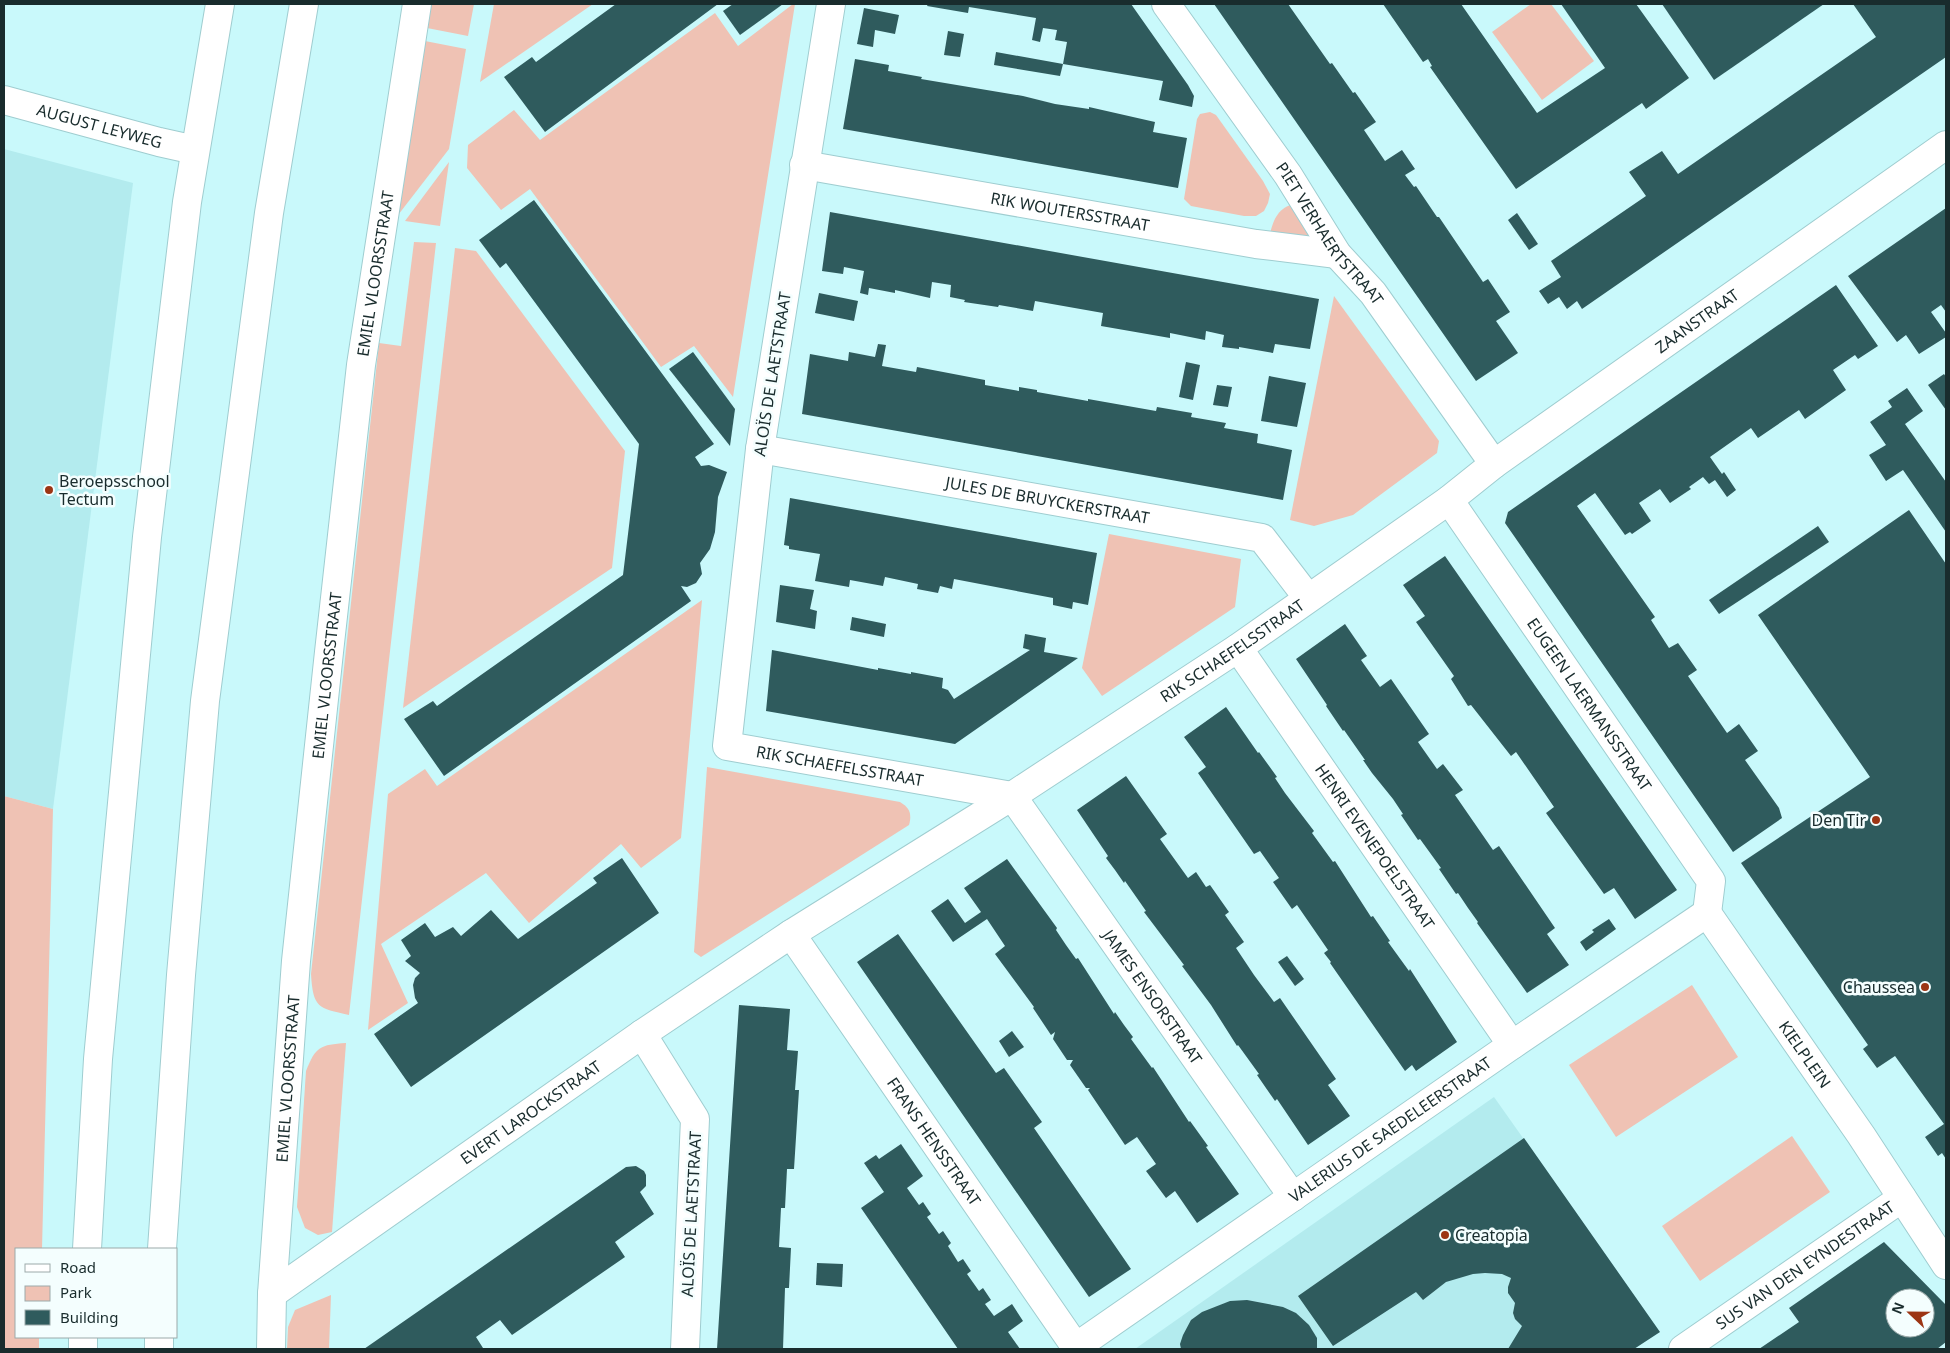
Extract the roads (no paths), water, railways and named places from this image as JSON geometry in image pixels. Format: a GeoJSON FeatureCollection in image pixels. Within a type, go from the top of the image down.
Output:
{"type":"FeatureCollection","features":[{"type":"Feature","properties":{"kind":"street"},"geometry":{"type":"LineString","coordinates":[[88,1248],[98,1059],[147,537],[195,150],[220,4]]}},
{"type":"Feature","properties":{"kind":"street"},"geometry":{"type":"LineString","coordinates":[[162,1248],[181,976],[205,700],[269,214],[304,4]]}},
{"type":"Feature","properties":{"kind":"street","name":"EMIEL VLOORSSTRAAT"},"geometry":{"type":"LineString","coordinates":[[271,1349],[272,1294],[296,961],[328,652],[361,364],[416,4]]}},
{"type":"Feature","properties":{"kind":"street","name":"ALOÏS DE LAETSTRAAT"},"geometry":{"type":"LineString","coordinates":[[727,746],[760,449],[831,4]]}},
{"type":"Feature","properties":{"kind":"street","name":"PIET VERHAERTSTRAAT"},"geometry":{"type":"LineString","coordinates":[[1166,4],[1282,168],[1337,254],[1373,293],[1494,464]]}},
{"type":"Feature","properties":{"kind":"street","name":"AUGUST LEYWEG"},"geometry":{"type":"LineString","coordinates":[[4,100],[195,150]]}},
{"type":"Feature","properties":{"kind":"street","name":"ZAANSTRAAT"},"geometry":{"type":"LineString","coordinates":[[1449,500],[1494,464],[1946,145]]}},
{"type":"Feature","properties":{"kind":"street","name":"RIK WOUTERSSTRAAT"},"geometry":{"type":"LineString","coordinates":[[804,165],[1256,244],[1337,254]]}},
{"type":"Feature","properties":{"kind":"street","name":"JULES DE BRUYCKERSTRAAT"},"geometry":{"type":"LineString","coordinates":[[760,449],[1262,538],[1275,552],[1308,598]]}},
{"type":"Feature","properties":{"kind":"street","name":"RIK SCHAEFELSSTRAAT"},"geometry":{"type":"LineString","coordinates":[[791,934],[1012,796],[1238,648],[1449,500]]}},
{"type":"Feature","properties":{"kind":"street","name":"EUGEEN LAERMANSSTRAAT"},"geometry":{"type":"LineString","coordinates":[[1449,500],[1711,881],[1707,912]]}},
{"type":"Feature","properties":{"kind":"street","name":"HENRI EVENEPOELSTRAAT"},"geometry":{"type":"LineString","coordinates":[[1238,648],[1512,1045]]}},
{"type":"Feature","properties":{"kind":"street","name":"RIK SCHAEFELSSTRAAT"},"geometry":{"type":"LineString","coordinates":[[727,746],[1012,796]]}},
{"type":"Feature","properties":{"kind":"street","name":"JAMES ENSORSTRAAT"},"geometry":{"type":"LineString","coordinates":[[1012,796],[1293,1197]]}},
{"type":"Feature","properties":{"kind":"street","name":"VALERIUS DE SAEDELEERSTRAAT"},"geometry":{"type":"LineString","coordinates":[[1076,1348],[1707,912]]}},
{"type":"Feature","properties":{"kind":"street","name":"KIELPLEIN"},"geometry":{"type":"LineString","coordinates":[[1707,912],[1946,1265]]}},
{"type":"Feature","properties":{"kind":"street","name":"EVERT LAROCKSTRAAT"},"geometry":{"type":"LineString","coordinates":[[272,1294],[642,1034],[791,934]]}},
{"type":"Feature","properties":{"kind":"street","name":"FRANS HENSSTRAAT"},"geometry":{"type":"LineString","coordinates":[[791,934],[1076,1348]]}},
{"type":"Feature","properties":{"kind":"street","name":"ALOÏS DE LAETSTRAAT"},"geometry":{"type":"LineString","coordinates":[[642,1034],[695,1119],[685,1349]]}},
{"type":"Feature","properties":{"kind":"street","name":"SUS VAN DEN EYNDESTRAAT"},"geometry":{"type":"LineString","coordinates":[[1683,1349],[1902,1198]]}},
{"type":"Feature","properties":{"kind":"place","name":"Beroepsschool Tectum"},"geometry":{"type":"Point","coordinates":[49,490]}},
{"type":"Feature","properties":{"kind":"place","name":"Den Tir"},"geometry":{"type":"Point","coordinates":[1876,820]}},
{"type":"Feature","properties":{"kind":"place","name":"Chaussea"},"geometry":{"type":"Point","coordinates":[1925,987]}},
{"type":"Feature","properties":{"kind":"place","name":"Creatopia"},"geometry":{"type":"Point","coordinates":[1445,1235]}}]}
